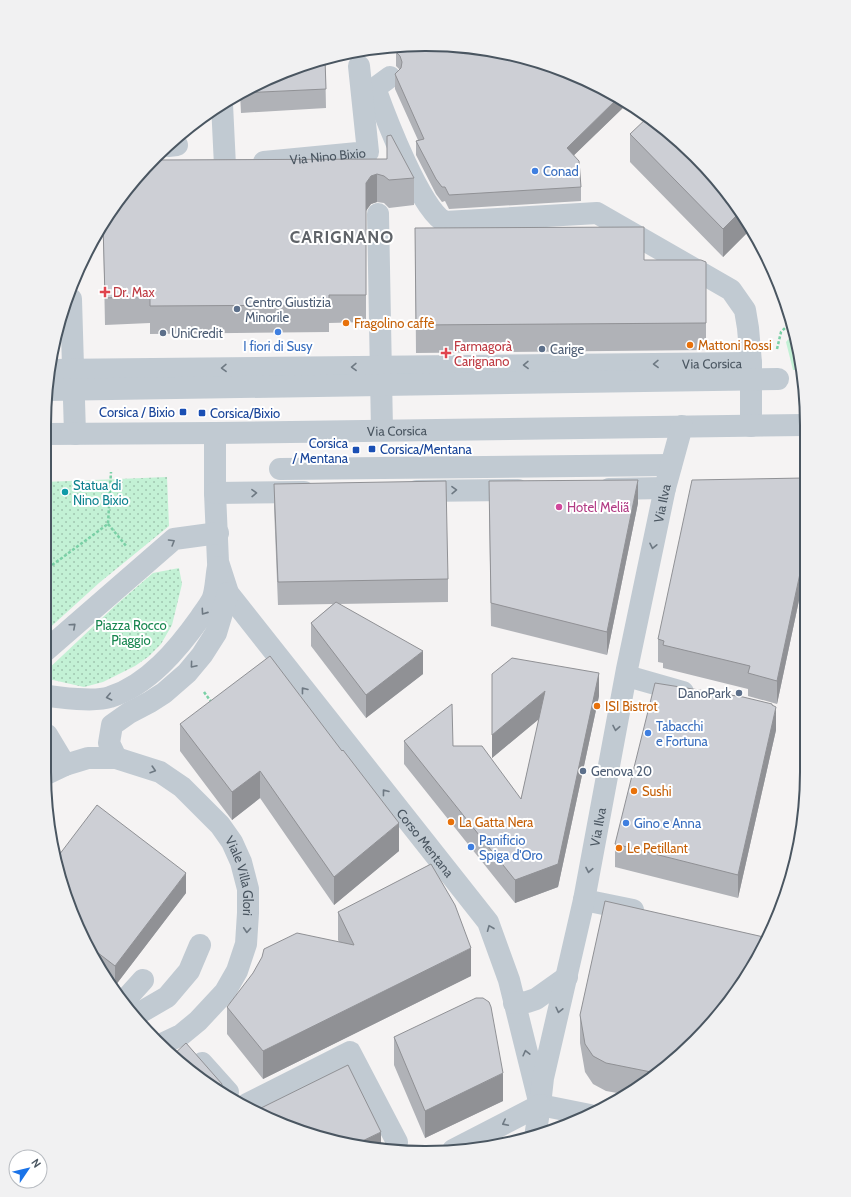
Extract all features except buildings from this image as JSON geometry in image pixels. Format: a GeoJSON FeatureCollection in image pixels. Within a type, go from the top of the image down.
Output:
{"type":"FeatureCollection","features":[{"type":"Feature","properties":{"kind":"street","name":"Via Nino Bixio"},"geometry":{"type":"LineString","coordinates":[[202,167],[368,152],[359,66]]}},
{"type":"Feature","properties":{"kind":"street","name":"Via Corsica"},"geometry":{"type":"LineString","coordinates":[[390,77],[375,88],[391,133],[420,190],[440,220],[445,222],[597,212],[731,290],[745,310],[748,328],[751,426]]}},
{"type":"Feature","properties":{"kind":"street"},"geometry":{"type":"LineString","coordinates":[[222,111],[225,166]]}},
{"type":"Feature","properties":{"kind":"street"},"geometry":{"type":"LineString","coordinates":[[378,214],[382,430]]}},
{"type":"Feature","properties":{"kind":"street"},"geometry":{"type":"LineString","coordinates":[[71,305],[75,434]]}},
{"type":"Feature","properties":{"kind":"street","name":"Via Corsica"},"geometry":{"type":"LineString","coordinates":[[53,388],[73,380],[750,371],[778,379]]}},
{"type":"Feature","properties":{"kind":"street","name":"Via Corsica"},"geometry":{"type":"LineString","coordinates":[[55,372],[73,380]]}},
{"type":"Feature","properties":{"kind":"street","name":"Via Corsica"},"geometry":{"type":"LineString","coordinates":[[51,434],[800,425]]}},
{"type":"Feature","properties":{"kind":"street","name":"Via Ilva"},"geometry":{"type":"LineString","coordinates":[[540,1105],[543,1078],[584,900],[665,488],[682,426]]}},
{"type":"Feature","properties":{"kind":"street"},"geometry":{"type":"LineString","coordinates":[[51,696],[84,699],[109,698],[131,688],[163,662],[187,636],[212,599],[218,562],[218,532],[215,493],[215,433]]}},
{"type":"Feature","properties":{"kind":"street"},"geometry":{"type":"LineString","coordinates":[[280,469],[671,465]]}},
{"type":"Feature","properties":{"kind":"street"},"geometry":{"type":"LineString","coordinates":[[593,489],[665,488]]}},
{"type":"Feature","properties":{"kind":"street"},"geometry":{"type":"LineString","coordinates":[[394,491],[538,490]]}},
{"type":"Feature","properties":{"kind":"street"},"geometry":{"type":"LineString","coordinates":[[215,493],[322,492]]}},
{"type":"Feature","properties":{"kind":"street"},"geometry":{"type":"LineString","coordinates":[[51,646],[174,539],[218,532]]}},
{"type":"Feature","properties":{"kind":"street"},"geometry":{"type":"LineString","coordinates":[[116,758],[109,743],[112,725],[129,713],[164,693],[187,673],[202,655],[216,633],[228,593],[218,562]]}},
{"type":"Feature","properties":{"kind":"street","name":"Corso Mentana"},"geometry":{"type":"LineString","coordinates":[[228,593],[488,922],[509,980],[540,1105],[536,1129]]}},
{"type":"Feature","properties":{"kind":"street"},"geometry":{"type":"LineString","coordinates":[[627,676],[703,697]]}},
{"type":"Feature","properties":{"kind":"street"},"geometry":{"type":"LineString","coordinates":[[51,742],[65,766]]}},
{"type":"Feature","properties":{"kind":"street","name":"Viale Villa Glori"},"geometry":{"type":"LineString","coordinates":[[51,772],[88,758],[116,758],[160,772],[182,787],[199,803],[220,825],[232,842],[241,862],[248,889],[246,944],[237,971],[225,992],[198,1020],[171,1040],[203,1064],[224,1087]]}},
{"type":"Feature","properties":{"kind":"street"},"geometry":{"type":"LineString","coordinates":[[584,900],[653,915]]}},
{"type":"Feature","properties":{"kind":"street"},"geometry":{"type":"LineString","coordinates":[[140,1013],[167,997],[189,971],[200,945]]}},
{"type":"Feature","properties":{"kind":"street"},"geometry":{"type":"LineString","coordinates":[[514,1003],[528,1002],[536,999],[566,977]]}},
{"type":"Feature","properties":{"kind":"street"},"geometry":{"type":"LineString","coordinates":[[127,998],[143,980]]}},
{"type":"Feature","properties":{"kind":"street"},"geometry":{"type":"LineString","coordinates":[[250,1102],[350,1052],[397,1142]]}},
{"type":"Feature","properties":{"kind":"street"},"geometry":{"type":"LineString","coordinates":[[465,1144],[540,1105],[578,1113]]}},
{"type":"Feature","properties":{"kind":"path"},"geometry":{"type":"LineString","coordinates":[[778,379],[776,355],[781,332],[786,327]]}},
{"type":"Feature","properties":{"kind":"path"},"geometry":{"type":"LineString","coordinates":[[111,472],[108,524],[127,548]]}},
{"type":"Feature","properties":{"kind":"path"},"geometry":{"type":"LineString","coordinates":[[51,566],[108,524]]}},
{"type":"Feature","properties":{"kind":"path"},"geometry":{"type":"LineString","coordinates":[[200,687],[216,708]]}},
{"type":"Feature","properties":{"kind":"green space"},"geometry":{"type":"Polygon","coordinates":[[[789,338],[796,370],[793,370],[786,342],[789,338]]]}},
{"type":"Feature","properties":{"kind":"green space","name":"Piazza Rocco Piaggio"},"geometry":{"type":"Polygon","coordinates":[[[167,477],[169,526],[99,583],[51,627],[51,482],[167,477]]]}},
{"type":"Feature","properties":{"kind":"green space","name":"Piazza Rocco Piaggio"},"geometry":{"type":"Polygon","coordinates":[[[179,568],[182,584],[172,625],[161,644],[148,657],[135,666],[103,682],[84,687],[51,680],[51,666],[117,604],[153,573],[179,568]]]}},
{"type":"Feature","properties":{"kind":"place","name":"Conad"},"geometry":{"type":"Point","coordinates":[535,171]}},
{"type":"Feature","properties":{"kind":"place","name":"Dr. Max"},"geometry":{"type":"Point","coordinates":[105,292]}},
{"type":"Feature","properties":{"kind":"place","name":"Centro Giustizia Minorile"},"geometry":{"type":"Point","coordinates":[237,309]}},
{"type":"Feature","properties":{"kind":"place","name":"Fragolino caffè"},"geometry":{"type":"Point","coordinates":[346,323]}},
{"type":"Feature","properties":{"kind":"place","name":"I fiori di Susy"},"geometry":{"type":"Point","coordinates":[278,332]}},
{"type":"Feature","properties":{"kind":"place","name":"UniCredit"},"geometry":{"type":"Point","coordinates":[163,333]}},
{"type":"Feature","properties":{"kind":"place","name":"Mattoni Rossi"},"geometry":{"type":"Point","coordinates":[690,345]}},
{"type":"Feature","properties":{"kind":"place","name":"Carige"},"geometry":{"type":"Point","coordinates":[542,349]}},
{"type":"Feature","properties":{"kind":"place","name":"Farmagorà Carignano"},"geometry":{"type":"Point","coordinates":[446,353]}},
{"type":"Feature","properties":{"kind":"place","name":"Corsica / Bixio"},"geometry":{"type":"Point","coordinates":[183,412]}},
{"type":"Feature","properties":{"kind":"place","name":"Corsica/Bixio"},"geometry":{"type":"Point","coordinates":[202,413]}},
{"type":"Feature","properties":{"kind":"place","name":"Corsica/Mentana"},"geometry":{"type":"Point","coordinates":[372,449]}},
{"type":"Feature","properties":{"kind":"place","name":"Corsica / Mentana"},"geometry":{"type":"Point","coordinates":[356,450]}},
{"type":"Feature","properties":{"kind":"place","name":"Statua di Nino Bixio"},"geometry":{"type":"Point","coordinates":[65,492]}},
{"type":"Feature","properties":{"kind":"place","name":"Hotel Meliã"},"geometry":{"type":"Point","coordinates":[559,507]}},
{"type":"Feature","properties":{"kind":"place","name":"DanoPark"},"geometry":{"type":"Point","coordinates":[739,693]}},
{"type":"Feature","properties":{"kind":"place","name":"ISI Bistrot"},"geometry":{"type":"Point","coordinates":[597,706]}},
{"type":"Feature","properties":{"kind":"place","name":"Tabacchi e Fortuna"},"geometry":{"type":"Point","coordinates":[648,733]}},
{"type":"Feature","properties":{"kind":"place","name":"Genova 20"},"geometry":{"type":"Point","coordinates":[583,771]}},
{"type":"Feature","properties":{"kind":"place","name":"Sushi"},"geometry":{"type":"Point","coordinates":[634,791]}},
{"type":"Feature","properties":{"kind":"place","name":"La Gatta Nera"},"geometry":{"type":"Point","coordinates":[451,822]}},
{"type":"Feature","properties":{"kind":"place","name":"Gino e Anna"},"geometry":{"type":"Point","coordinates":[626,823]}},
{"type":"Feature","properties":{"kind":"place","name":"Panificio Spiga d'Oro"},"geometry":{"type":"Point","coordinates":[471,847]}},
{"type":"Feature","properties":{"kind":"place","name":"Le Petillant"},"geometry":{"type":"Point","coordinates":[619,848]}},
{"type":"Feature","properties":{"kind":"district","name":"CARIGNANO"},"geometry":{"type":"Point","coordinates":[342,237]}}]}
